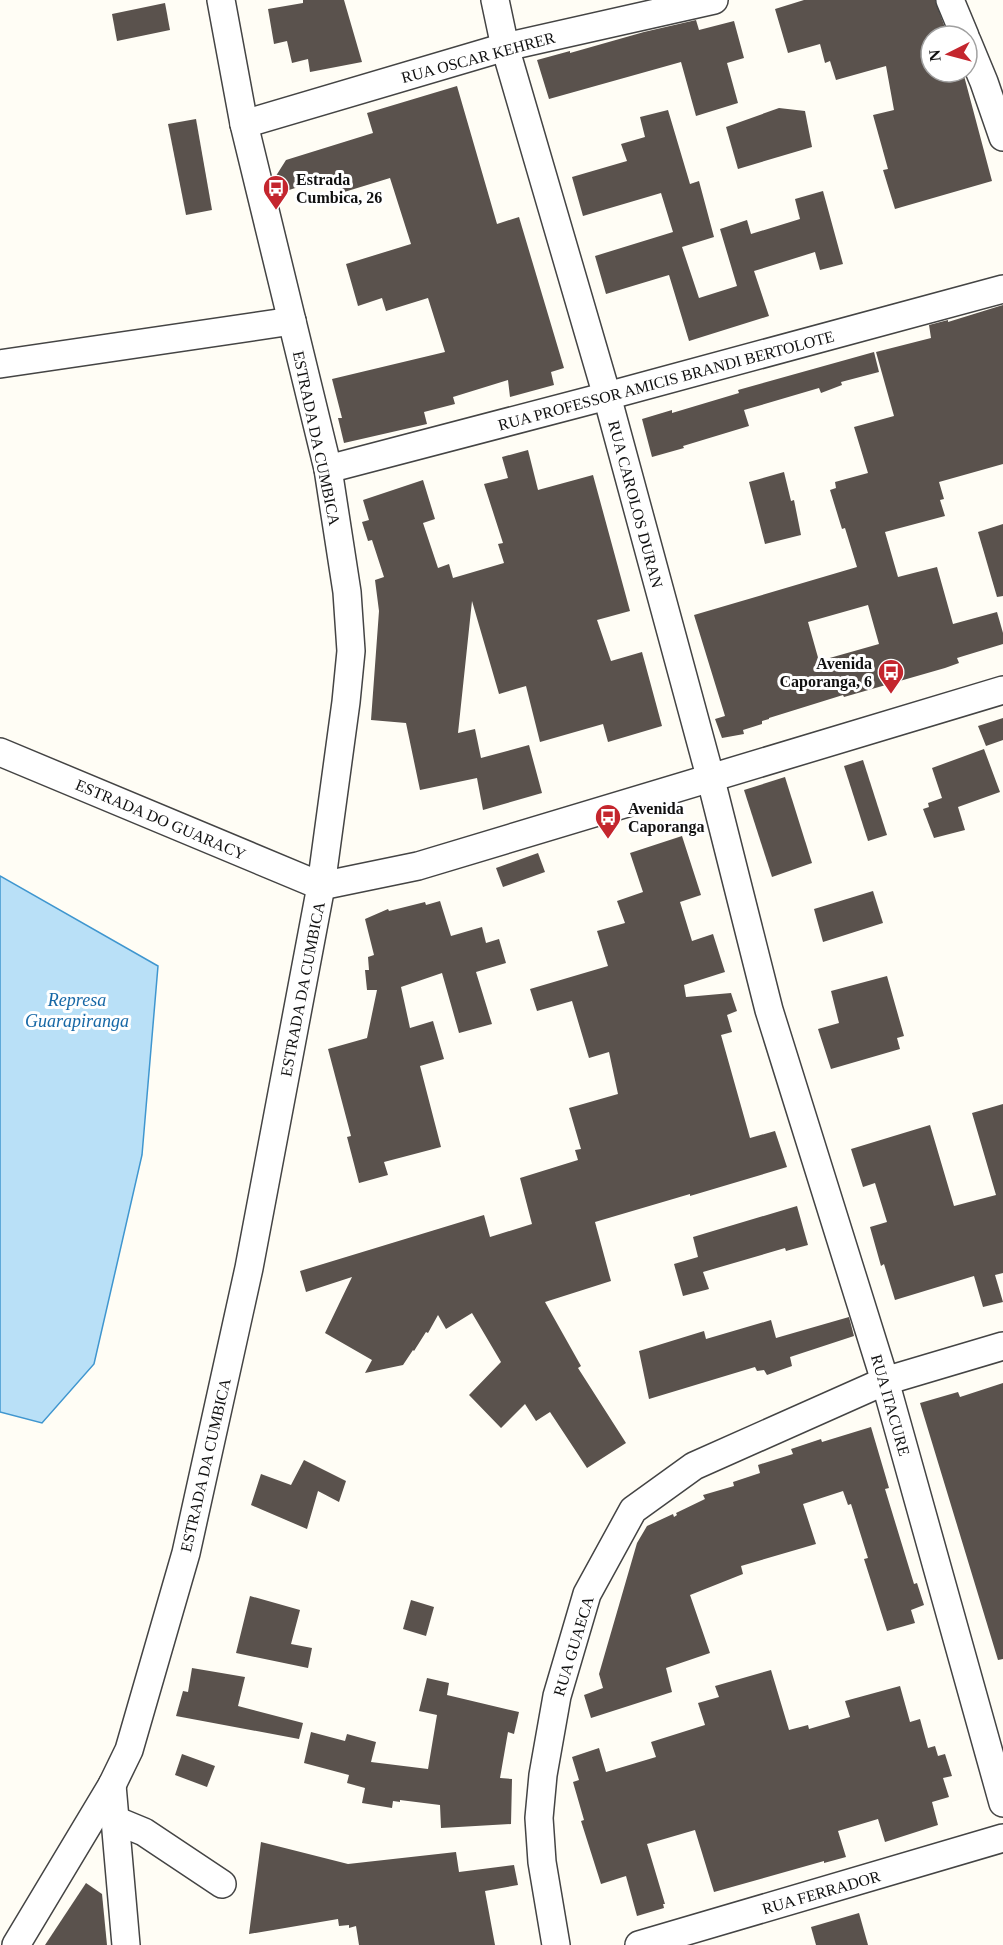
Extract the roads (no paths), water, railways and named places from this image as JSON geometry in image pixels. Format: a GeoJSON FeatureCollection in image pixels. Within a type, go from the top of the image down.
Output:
{"type":"FeatureCollection","features":[{"type":"Feature","properties":{"kind":"street","name":"ESTRADA DA CUMBICA"},"geometry":{"type":"LineString","coordinates":[[16,1945],[112,1785],[129,1750],[186,1553],[249,1268],[321,886],[346,702],[351,651],[347,592],[328,469],[244,124],[221,0]]}},
{"type":"Feature","properties":{"kind":"street","name":"RUA CAROLOS DURAN"},"geometry":{"type":"LineString","coordinates":[[495,0],[505,46],[607,396],[770,1010]]}},
{"type":"Feature","properties":{"kind":"street","name":"RUA OSCAR KEHRER"},"geometry":{"type":"LineString","coordinates":[[244,124],[505,46],[714,0]]}},
{"type":"Feature","properties":{"kind":"street"},"geometry":{"type":"LineString","coordinates":[[950,0],[960,24]]}},
{"type":"Feature","properties":{"kind":"street"},"geometry":{"type":"LineString","coordinates":[[979,70],[1003,137]]}},
{"type":"Feature","properties":{"kind":"street","name":"RUA PROFESSOR AMICIS BRANDI BERTOLOTE"},"geometry":{"type":"LineString","coordinates":[[328,469],[1003,289]]}},
{"type":"Feature","properties":{"kind":"street"},"geometry":{"type":"LineString","coordinates":[[0,364],[292,321]]}},
{"type":"Feature","properties":{"kind":"street"},"geometry":{"type":"LineString","coordinates":[[321,886],[417,866],[1003,690]]}},
{"type":"Feature","properties":{"kind":"street","name":"ESTRADA DO GUARACY"},"geometry":{"type":"LineString","coordinates":[[0,752],[321,886]]}},
{"type":"Feature","properties":{"kind":"street","name":"RUA ITACURE"},"geometry":{"type":"LineString","coordinates":[[770,1010],[885,1381],[1003,1803]]}},
{"type":"Feature","properties":{"kind":"street","name":"RUA GUAECA"},"geometry":{"type":"LineString","coordinates":[[556,1945],[542,1862],[539,1818],[543,1775],[557,1696],[587,1594],[633,1510],[694,1466],[885,1381],[1003,1346]]}},
{"type":"Feature","properties":{"kind":"street"},"geometry":{"type":"LineString","coordinates":[[112,1785],[126,1945]]}},
{"type":"Feature","properties":{"kind":"street"},"geometry":{"type":"LineString","coordinates":[[115,1820],[144,1832],[222,1884]]}},
{"type":"Feature","properties":{"kind":"street","name":"RUA FERRADOR"},"geometry":{"type":"LineString","coordinates":[[639,1945],[1003,1838]]}},
{"type":"Feature","properties":{"kind":"water","name":"Represa Guarapiranga"},"geometry":{"type":"Polygon","coordinates":[[[0,876],[158,966],[142,1155],[94,1364],[42,1423],[0,1412],[0,876]]]}},
{"type":"Feature","properties":{"kind":"place","name":"Estrada Cumbica, 26"},"geometry":{"type":"Point","coordinates":[276,211]}},
{"type":"Feature","properties":{"kind":"place","name":"Avenida Caporanga, 6"},"geometry":{"type":"Point","coordinates":[891,695]}},
{"type":"Feature","properties":{"kind":"place","name":"Avenida Caporanga"},"geometry":{"type":"Point","coordinates":[608,840]}}]}
